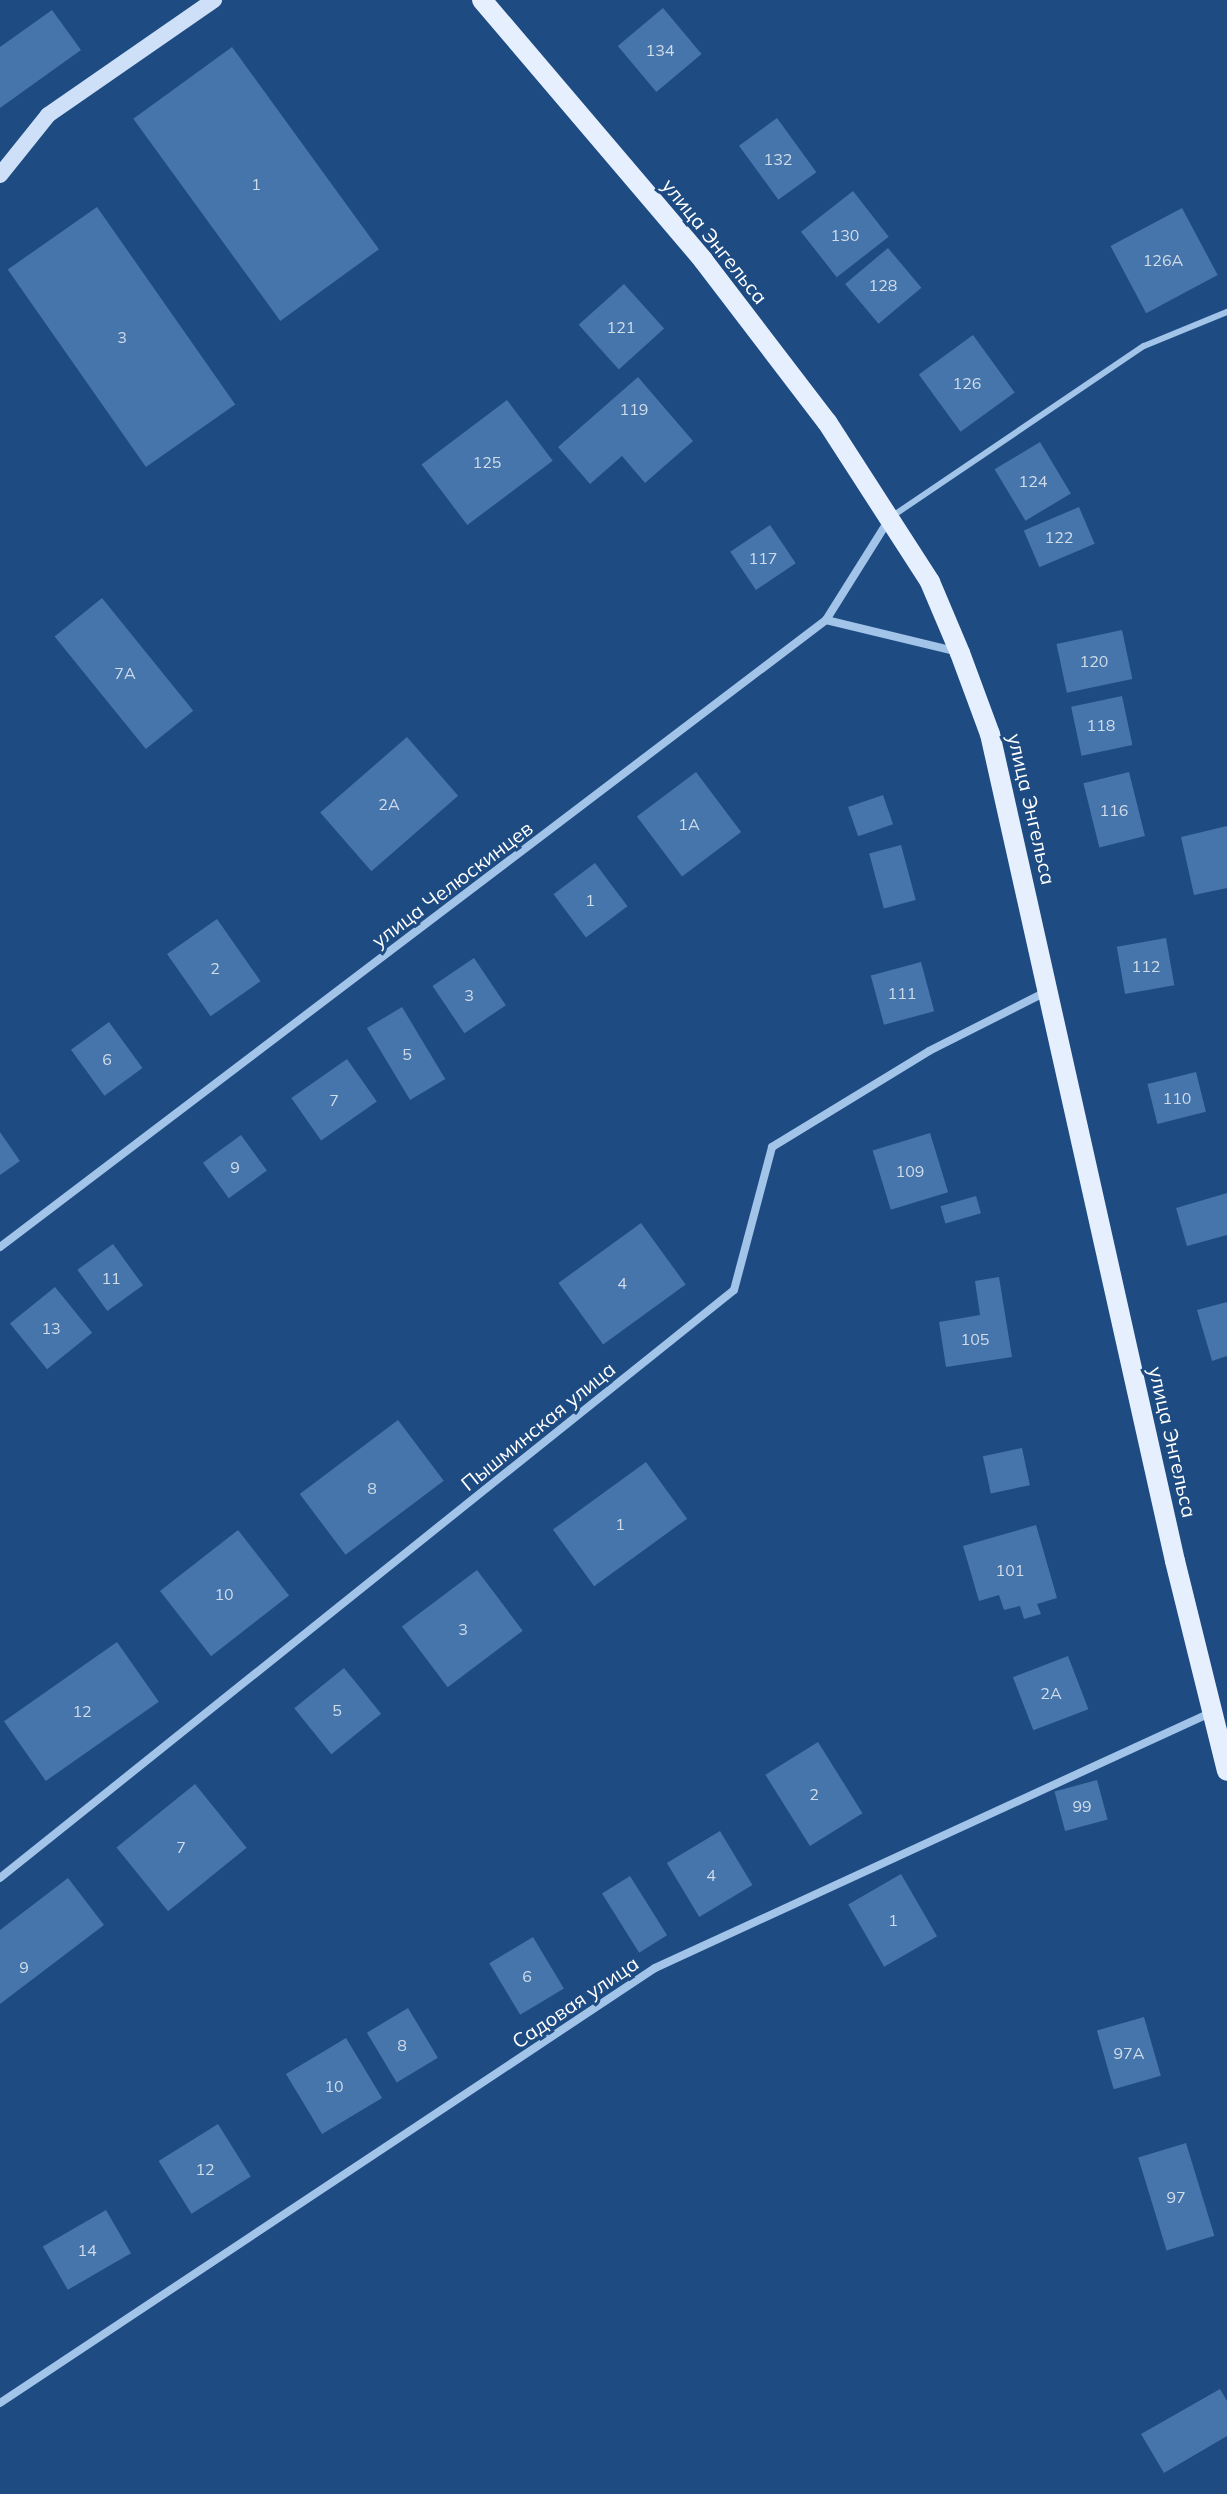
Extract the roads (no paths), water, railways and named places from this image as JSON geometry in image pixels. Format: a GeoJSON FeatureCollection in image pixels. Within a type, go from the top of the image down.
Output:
{"type":"FeatureCollection","features":[{"type":"Feature","properties":{"kind":"main road","name":"улица Энгельса"},"geometry":{"type":"LineString","coordinates":[[482,0],[703,260],[891,517],[930,582],[960,653],[990,734],[1227,1771]]}},
{"type":"Feature","properties":{"kind":"street"},"geometry":{"type":"LineString","coordinates":[[0,175],[48,115],[214,0]]}},
{"type":"Feature","properties":{"kind":"street","name":"улица Челюскинцев"},"geometry":{"type":"LineString","coordinates":[[0,1247],[826,620],[891,517]]}},
{"type":"Feature","properties":{"kind":"street"},"geometry":{"type":"LineString","coordinates":[[826,620],[960,653]]}},
{"type":"Feature","properties":{"kind":"street","name":"Пышминская улица"},"geometry":{"type":"LineString","coordinates":[[0,1878],[734,1290],[772,1147],[929,1051],[1047,992]]}},
{"type":"Feature","properties":{"kind":"street","name":"Садовая улица"},"geometry":{"type":"LineString","coordinates":[[0,2403],[655,1968],[1213,1711]]}},
{"type":"Feature","properties":{"kind":"lane"},"geometry":{"type":"LineString","coordinates":[[891,517],[1144,346],[1227,312]]}}]}
